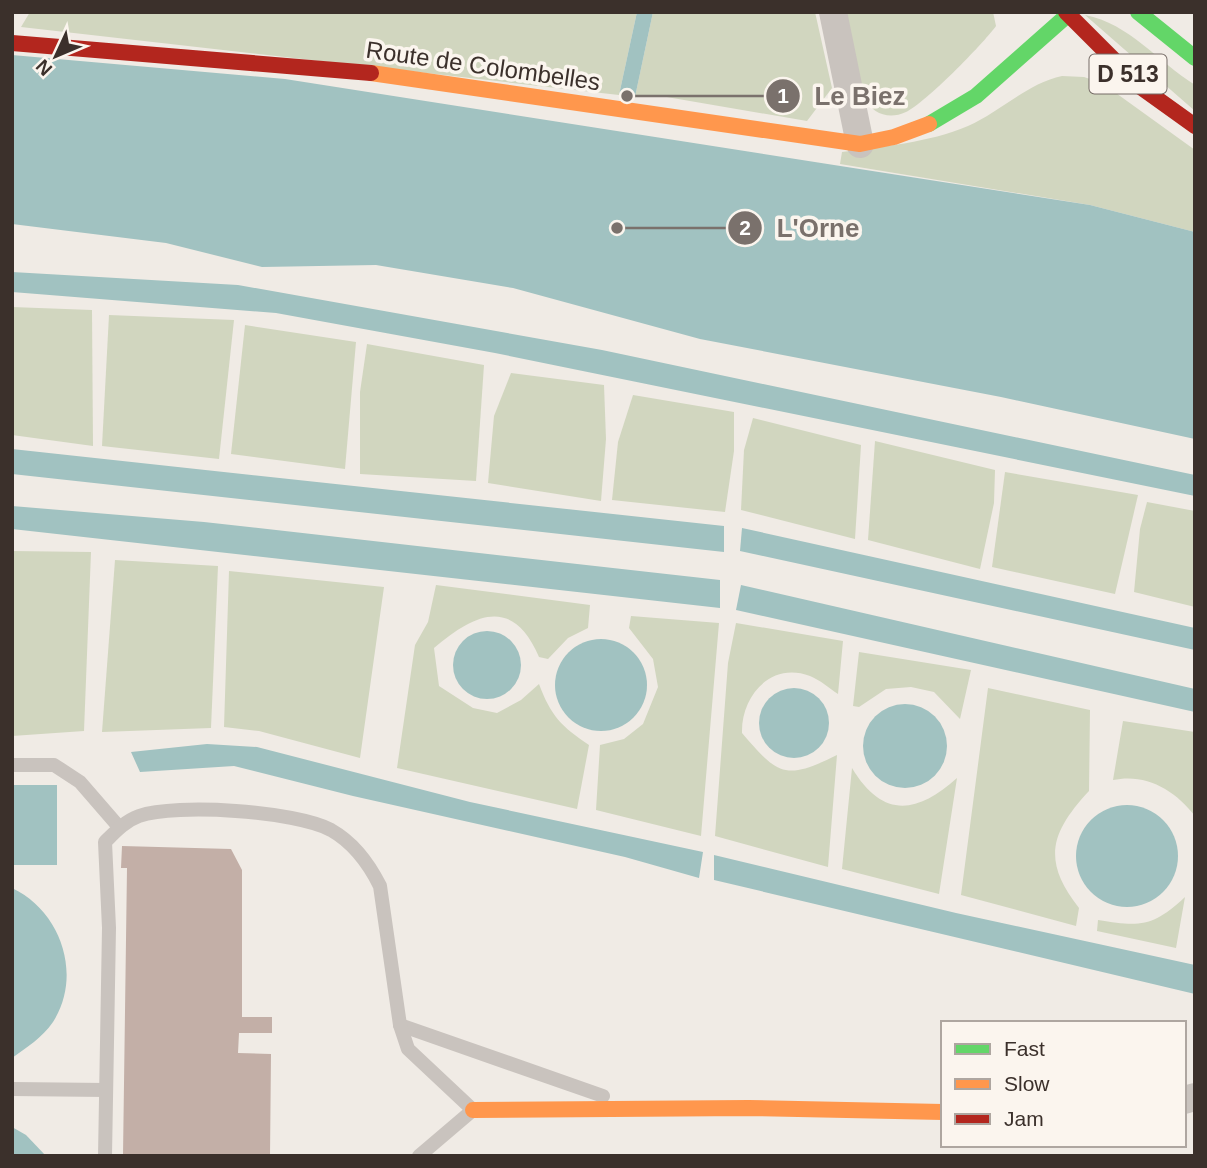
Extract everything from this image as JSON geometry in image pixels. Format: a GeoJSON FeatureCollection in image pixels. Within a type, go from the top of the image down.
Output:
{"type":"FeatureCollection","features":[{"type":"Feature","properties":{"kind":"street"},"geometry":{"type":"LineString","coordinates":[[833,12],[860,144]]}},
{"type":"Feature","properties":{"kind":"street","name":"D 513"},"geometry":{"type":"LineString","coordinates":[[1138,12],[1195,58]]}},
{"type":"Feature","properties":{"kind":"street","name":"Route de Colombelles"},"geometry":{"type":"LineString","coordinates":[[12,43],[340,69],[860,144],[912,134],[959,109],[1068,13]]}},
{"type":"Feature","properties":{"kind":"street","name":"D 513"},"geometry":{"type":"LineString","coordinates":[[1068,13],[1142,88],[1195,126]]}},
{"type":"Feature","properties":{"kind":"street"},"geometry":{"type":"LineString","coordinates":[[472,1110],[941,1112]]}},
{"type":"Feature","properties":{"kind":"lane"},"geometry":{"type":"LineString","coordinates":[[12,765],[54,765],[80,782],[119,828]]}},
{"type":"Feature","properties":{"kind":"lane"},"geometry":{"type":"LineString","coordinates":[[105,1156],[109,928],[105,842],[119,828],[139,816],[160,812],[265,811],[331,830],[370,865],[380,887],[400,1025],[408,1049],[472,1110],[419,1156]]}},
{"type":"Feature","properties":{"kind":"lane"},"geometry":{"type":"LineString","coordinates":[[400,1025],[645,1110]]}},
{"type":"Feature","properties":{"kind":"lane"},"geometry":{"type":"LineString","coordinates":[[12,1088],[106,1090]]}},
{"type":"Feature","properties":{"kind":"green space"},"geometry":{"type":"Polygon","coordinates":[[[30,12],[637,12],[619,95],[21,27],[30,12]]]}},
{"type":"Feature","properties":{"kind":"green space"},"geometry":{"type":"Polygon","coordinates":[[[653,12],[815,12],[832,88],[807,121],[655,95],[635,97],[653,12]]]}},
{"type":"Feature","properties":{"kind":"green space"},"geometry":{"type":"Polygon","coordinates":[[[843,12],[993,12],[996,26],[967,59],[927,97],[906,112],[887,115],[877,112],[865,98],[843,12]]]}},
{"type":"Feature","properties":{"kind":"green space"},"geometry":{"type":"Polygon","coordinates":[[[1085,15],[1116,26],[1195,85],[1195,111],[1085,15]]]}},
{"type":"Feature","properties":{"kind":"green space"},"geometry":{"type":"Polygon","coordinates":[[[1062,76],[1084,77],[1102,83],[1195,150],[1195,232],[1090,205],[840,164],[842,152],[890,146],[953,132],[1037,85],[1062,76]]]}},
{"type":"Feature","properties":{"kind":"green space"},"geometry":{"type":"Polygon","coordinates":[[[12,307],[92,310],[93,446],[12,435],[12,307]]]}},
{"type":"Feature","properties":{"kind":"green space"},"geometry":{"type":"Polygon","coordinates":[[[109,315],[234,320],[219,459],[102,446],[109,315]]]}},
{"type":"Feature","properties":{"kind":"green space"},"geometry":{"type":"Polygon","coordinates":[[[245,325],[356,342],[345,469],[231,454],[245,325]]]}},
{"type":"Feature","properties":{"kind":"green space"},"geometry":{"type":"Polygon","coordinates":[[[367,344],[484,365],[476,481],[360,474],[360,392],[367,344]]]}},
{"type":"Feature","properties":{"kind":"green space"},"geometry":{"type":"Polygon","coordinates":[[[511,373],[604,385],[606,439],[601,501],[488,483],[494,416],[511,373]]]}},
{"type":"Feature","properties":{"kind":"green space"},"geometry":{"type":"Polygon","coordinates":[[[633,395],[734,412],[734,451],[725,512],[612,500],[618,442],[633,395]]]}},
{"type":"Feature","properties":{"kind":"green space"},"geometry":{"type":"Polygon","coordinates":[[[753,418],[861,445],[855,539],[741,510],[744,450],[753,418]]]}},
{"type":"Feature","properties":{"kind":"green space"},"geometry":{"type":"Polygon","coordinates":[[[875,441],[995,470],[994,503],[980,569],[868,540],[875,441]]]}},
{"type":"Feature","properties":{"kind":"green space"},"geometry":{"type":"Polygon","coordinates":[[[1005,472],[1138,495],[1115,594],[992,567],[1005,472]]]}},
{"type":"Feature","properties":{"kind":"green space"},"geometry":{"type":"Polygon","coordinates":[[[1147,502],[1195,511],[1195,607],[1134,592],[1140,529],[1147,502]]]}},
{"type":"Feature","properties":{"kind":"green space"},"geometry":{"type":"Polygon","coordinates":[[[12,551],[91,552],[84,731],[12,736],[12,551]]]}},
{"type":"Feature","properties":{"kind":"green space"},"geometry":{"type":"Polygon","coordinates":[[[115,560],[218,566],[211,728],[102,732],[115,560]]]}},
{"type":"Feature","properties":{"kind":"green space"},"geometry":{"type":"Polygon","coordinates":[[[229,571],[384,587],[360,758],[259,731],[224,727],[229,571]]]}},
{"type":"Feature","properties":{"kind":"green space"},"geometry":{"type":"Polygon","coordinates":[[[436,585],[590,605],[588,628],[568,638],[548,659],[539,657],[529,638],[517,625],[505,618],[492,616],[464,626],[434,648],[439,686],[473,708],[497,713],[521,700],[539,684],[558,719],[589,745],[577,809],[397,768],[415,645],[428,622],[436,585]]]}},
{"type":"Feature","properties":{"kind":"green space"},"geometry":{"type":"Polygon","coordinates":[[[631,616],[719,623],[701,836],[596,810],[600,745],[624,739],[643,724],[658,687],[653,659],[629,628],[631,616]]]}},
{"type":"Feature","properties":{"kind":"green space"},"geometry":{"type":"Polygon","coordinates":[[[736,623],[843,641],[838,694],[810,676],[783,673],[761,685],[753,695],[743,719],[742,733],[765,758],[784,770],[805,768],[837,755],[828,867],[715,836],[728,663],[736,623]]]}},
{"type":"Feature","properties":{"kind":"green space"},"geometry":{"type":"Polygon","coordinates":[[[859,652],[971,670],[960,719],[934,692],[911,687],[886,689],[859,707],[853,706],[859,652]]]}},
{"type":"Feature","properties":{"kind":"green space"},"geometry":{"type":"Polygon","coordinates":[[[988,688],[1090,710],[1089,791],[1066,820],[1056,848],[1059,876],[1079,908],[1076,926],[961,895],[988,688]]]}},
{"type":"Feature","properties":{"kind":"green space"},"geometry":{"type":"Polygon","coordinates":[[[1123,721],[1195,732],[1195,816],[1169,791],[1148,781],[1125,778],[1113,780],[1123,721]]]}},
{"type":"Feature","properties":{"kind":"green space"},"geometry":{"type":"Polygon","coordinates":[[[852,768],[875,796],[900,806],[928,799],[957,778],[939,894],[842,869],[852,768]]]}},
{"type":"Feature","properties":{"kind":"green space"},"geometry":{"type":"Polygon","coordinates":[[[1185,897],[1176,948],[1097,931],[1098,920],[1125,924],[1145,922],[1164,914],[1185,897]]]}},
{"type":"Feature","properties":{"kind":"water"},"geometry":{"type":"Polygon","coordinates":[[[637,12],[653,12],[635,97],[619,95],[637,12]]]}},
{"type":"Feature","properties":{"kind":"water"},"geometry":{"type":"Polygon","coordinates":[[[12,55],[285,79],[1090,205],[1195,232],[1195,439],[1001,397],[700,339],[513,288],[376,265],[262,267],[166,243],[12,224],[12,55]]]}},
{"type":"Feature","properties":{"kind":"water"},"geometry":{"type":"Polygon","coordinates":[[[12,272],[238,285],[602,350],[1195,475],[1195,496],[495,353],[276,313],[12,292],[12,272]]]}},
{"type":"Feature","properties":{"kind":"water"},"geometry":{"type":"Polygon","coordinates":[[[12,449],[724,526],[724,552],[12,474],[12,449]]]}},
{"type":"Feature","properties":{"kind":"water"},"geometry":{"type":"Polygon","coordinates":[[[12,506],[204,522],[720,580],[720,608],[12,529],[12,506]]]}},
{"type":"Feature","properties":{"kind":"water"},"geometry":{"type":"Polygon","coordinates":[[[742,528],[1195,628],[1195,650],[740,551],[742,528]]]}},
{"type":"Feature","properties":{"kind":"water"},"geometry":{"type":"Polygon","coordinates":[[[741,585],[1195,689],[1195,712],[736,610],[741,585]]]}},
{"type":"Feature","properties":{"kind":"water"},"geometry":{"type":"Polygon","coordinates":[[[487,631],[500,634],[511,641],[518,652],[521,665],[518,678],[511,689],[500,696],[487,699],[474,696],[463,689],[456,678],[453,665],[456,652],[463,641],[474,634],[487,631]]]}},
{"type":"Feature","properties":{"kind":"water"},"geometry":{"type":"Polygon","coordinates":[[[601,639],[619,642],[634,652],[644,667],[647,685],[644,703],[634,718],[619,728],[601,731],[583,728],[568,718],[558,703],[555,685],[558,667],[568,652],[583,642],[601,639]]]}},
{"type":"Feature","properties":{"kind":"water"},"geometry":{"type":"Polygon","coordinates":[[[794,688],[819,698],[829,723],[819,748],[794,758],[769,748],[759,723],[769,698],[794,688]]]}},
{"type":"Feature","properties":{"kind":"water"},"geometry":{"type":"Polygon","coordinates":[[[897,704],[913,704],[929,711],[940,722],[947,738],[944,762],[935,776],[913,788],[897,788],[881,781],[870,770],[863,754],[863,738],[870,722],[881,711],[897,704]]]}},
{"type":"Feature","properties":{"kind":"water"},"geometry":{"type":"Polygon","coordinates":[[[207,744],[257,747],[470,802],[703,852],[699,878],[625,857],[353,796],[234,766],[140,772],[131,752],[207,744]]]}},
{"type":"Feature","properties":{"kind":"water"},"geometry":{"type":"Polygon","coordinates":[[[12,785],[57,785],[57,865],[12,865],[12,785]]]}},
{"type":"Feature","properties":{"kind":"water"},"geometry":{"type":"Polygon","coordinates":[[[1127,805],[1147,809],[1163,820],[1174,836],[1178,856],[1174,876],[1163,892],[1147,903],[1127,907],[1107,903],[1091,892],[1080,876],[1076,856],[1080,836],[1091,820],[1107,809],[1127,805]]]}},
{"type":"Feature","properties":{"kind":"water"},"geometry":{"type":"Polygon","coordinates":[[[714,855],[956,913],[1195,965],[1195,994],[714,880],[714,855]]]}},
{"type":"Feature","properties":{"kind":"water"},"geometry":{"type":"Polygon","coordinates":[[[12,888],[29,898],[54,928],[62,946],[66,984],[62,1004],[49,1028],[12,1058],[12,888]]]}},
{"type":"Feature","properties":{"kind":"water"},"geometry":{"type":"Polygon","coordinates":[[[12,1127],[26,1135],[46,1156],[12,1156],[12,1127]]]}},
{"type":"Feature","properties":{"kind":"building"},"geometry":{"type":"Polygon","coordinates":[[[122,846],[231,849],[242,870],[242,1017],[272,1017],[272,1033],[239,1033],[238,1053],[271,1054],[270,1156],[123,1156],[127,868],[121,868],[122,846]]]}},
{"type":"Feature","properties":{"kind":"traffic: fast"},"geometry":{"type":"LineString","coordinates":[[929,124],[976,96],[1071,12]]}},
{"type":"Feature","properties":{"kind":"traffic: fast"},"geometry":{"type":"LineString","coordinates":[[1138,12],[1195,58]]}},
{"type":"Feature","properties":{"kind":"traffic: slow"},"geometry":{"type":"LineString","coordinates":[[371,73],[860,144],[894,137],[929,124]]}},
{"type":"Feature","properties":{"kind":"traffic: slow"},"geometry":{"type":"LineString","coordinates":[[473,1110],[749,1108],[941,1112]]}},
{"type":"Feature","properties":{"kind":"traffic: jam"},"geometry":{"type":"LineString","coordinates":[[1066,12],[1142,88],[1195,126]]}},
{"type":"Feature","properties":{"kind":"traffic: jam"},"geometry":{"type":"LineString","coordinates":[[12,43],[371,73]]}},
{"type":"Feature","properties":{"kind":"place","name":"Le Biez"},"geometry":{"type":"Point","coordinates":[627,96]}},
{"type":"Feature","properties":{"kind":"place","name":"L'Orne"},"geometry":{"type":"Point","coordinates":[617,228]}}]}
